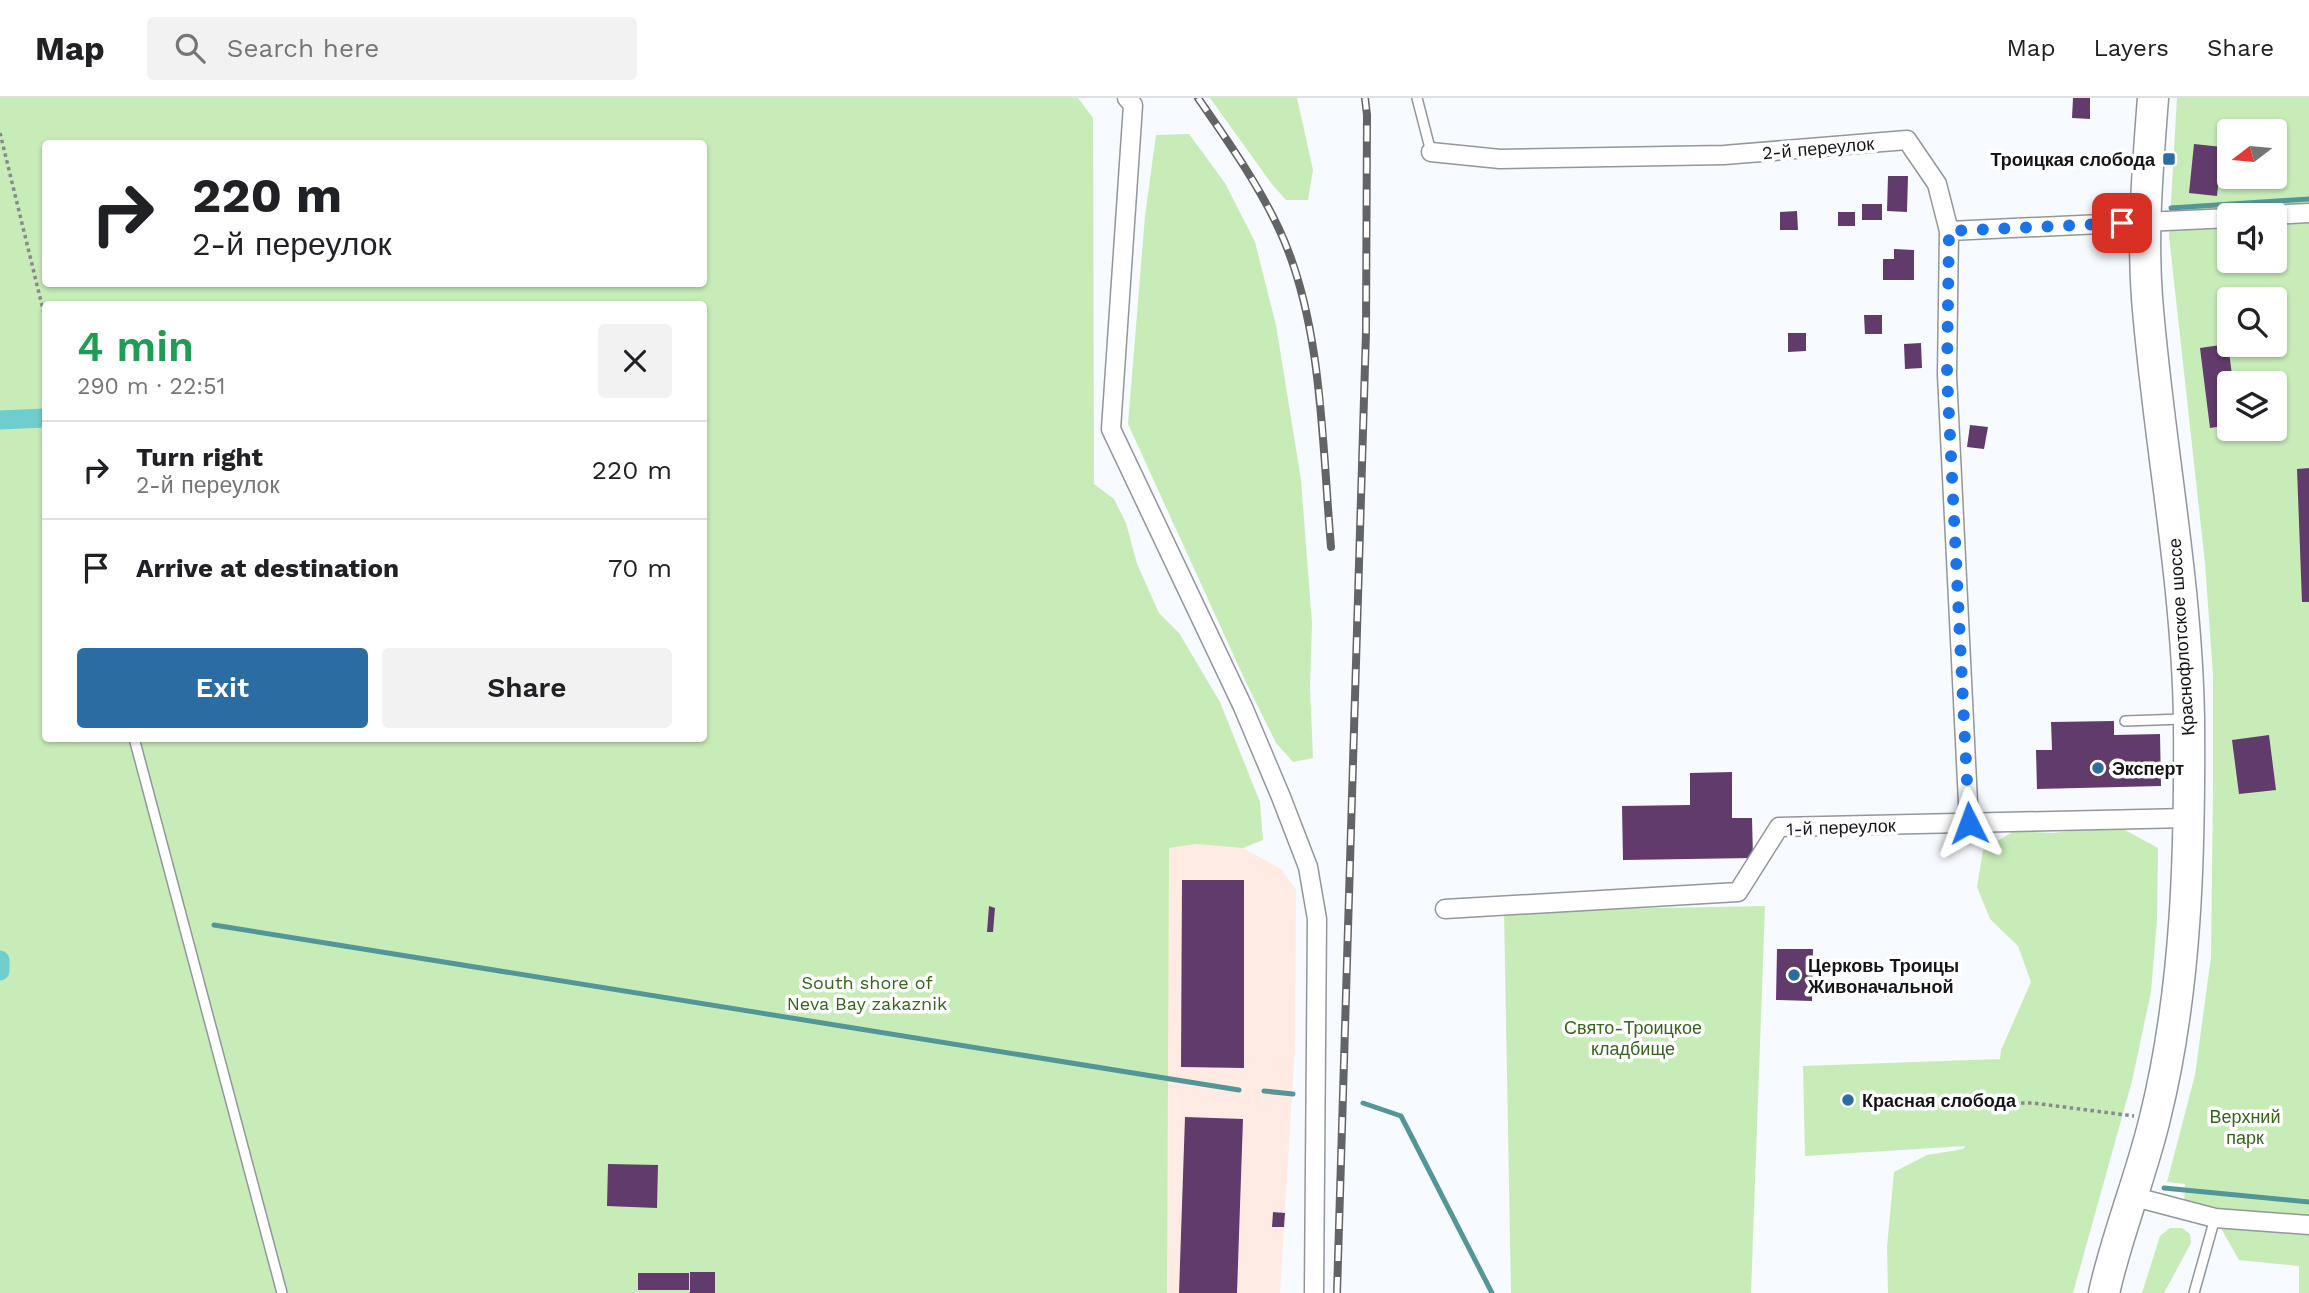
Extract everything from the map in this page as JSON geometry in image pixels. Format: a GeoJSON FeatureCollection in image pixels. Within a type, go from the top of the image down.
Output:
{"type":"FeatureCollection","features":[{"type":"Feature","properties":{"kind":"main road","name":"Краснофлотское шоссе"},"geometry":{"type":"LineString","coordinates":[[2104,1293],[2155,1119],[2174,1025],[2183,930],[2189,718],[2183,617],[2147,295],[2146,222],[2153,98]]}},
{"type":"Feature","properties":{"kind":"street"},"geometry":{"type":"LineString","coordinates":[[1127,98],[1133,105],[1111,429],[1243,707],[1308,867],[1317,919],[1314,1293]]}},
{"type":"Feature","properties":{"kind":"street","name":"2-й переулок"},"geometry":{"type":"LineString","coordinates":[[1431,152],[1500,159],[1724,155],[1907,140],[1937,184],[1949,231]]}},
{"type":"Feature","properties":{"kind":"street"},"geometry":{"type":"LineString","coordinates":[[2287,214],[2309,213]]}},
{"type":"Feature","properties":{"kind":"street"},"geometry":{"type":"LineString","coordinates":[[1969,823],[1947,375],[1949,231],[2217,219]]}},
{"type":"Feature","properties":{"kind":"street","name":"1-й переулок"},"geometry":{"type":"LineString","coordinates":[[1445,909],[1738,892],[1779,827],[2187,818]]}},
{"type":"Feature","properties":{"kind":"street"},"geometry":{"type":"LineString","coordinates":[[2131,1196],[2215,1218],[2309,1225]]}},
{"type":"Feature","properties":{"kind":"lane"},"geometry":{"type":"LineString","coordinates":[[1417,98],[1431,152]]}},
{"type":"Feature","properties":{"kind":"lane"},"geometry":{"type":"LineString","coordinates":[[2125,721],[2189,718]]}},
{"type":"Feature","properties":{"kind":"lane"},"geometry":{"type":"LineString","coordinates":[[135,742],[282,1293]]}},
{"type":"Feature","properties":{"kind":"lane"},"geometry":{"type":"LineString","coordinates":[[2194,1293],[2215,1218]]}},
{"type":"Feature","properties":{"kind":"path"},"geometry":{"type":"LineString","coordinates":[[0,133],[42,306]]}},
{"type":"Feature","properties":{"kind":"path"},"geometry":{"type":"LineString","coordinates":[[1881,1104],[2033,1103],[2135,1117]]}},
{"type":"Feature","properties":{"kind":"shaded area"},"geometry":{"type":"Polygon","coordinates":[[[1196,844],[1243,848],[1281,869],[1296,889],[1295,1046],[1280,1293],[1120,1293],[1121,853],[1196,844]]]}},
{"type":"Feature","properties":{"kind":"green space","name":"South shore of Neva Bay zakaznik"},"geometry":{"type":"Polygon","coordinates":[[[0,98],[1078,98],[1093,118],[1094,484],[1114,499],[1126,523],[1137,564],[1159,613],[1179,633],[1220,702],[1260,802],[1263,840],[1243,848],[1196,844],[1169,848],[1167,1293],[0,1293],[0,98]]]}},
{"type":"Feature","properties":{"kind":"green space"},"geometry":{"type":"Polygon","coordinates":[[[1210,98],[1297,98],[1313,170],[1308,200],[1286,200],[1210,98]]]}},
{"type":"Feature","properties":{"kind":"green space","name":"Верхний парк"},"geometry":{"type":"Polygon","coordinates":[[[2177,98],[2309,98],[2309,1293],[2299,1293],[2299,1266],[2239,1260],[2215,1218],[2216,1208],[2184,1205],[2185,1184],[2167,1182],[2195,1075],[2211,957],[2213,675],[2205,563],[2169,236],[2177,98]]]}},
{"type":"Feature","properties":{"kind":"green space"},"geometry":{"type":"Polygon","coordinates":[[[1189,134],[1225,183],[1255,242],[1276,325],[1301,480],[1312,623],[1310,687],[1313,758],[1293,762],[1276,743],[1244,678],[1128,424],[1145,216],[1156,135],[1189,134]]]}},
{"type":"Feature","properties":{"kind":"green space"},"geometry":{"type":"Polygon","coordinates":[[[2088,829],[2125,830],[2158,848],[2157,920],[2151,992],[2132,1081],[2073,1293],[1888,1293],[1887,1247],[1894,1172],[1927,1155],[1963,1149],[1966,1146],[1805,1156],[1803,1066],[2000,1059],[2001,1050],[2031,982],[2018,946],[1990,919],[1977,887],[1983,850],[2014,831],[2053,833],[2088,829]]]}},
{"type":"Feature","properties":{"kind":"green space","name":"Свято-Троицкое кладбище"},"geometry":{"type":"Polygon","coordinates":[[[1765,906],[1751,1293],[1511,1293],[1504,911],[1765,906]]]}},
{"type":"Feature","properties":{"kind":"green space"},"geometry":{"type":"Polygon","coordinates":[[[2170,1228],[2182,1228],[2190,1234],[2191,1243],[2164,1293],[2142,1293],[2160,1236],[2170,1228]]]}},
{"type":"Feature","properties":{"kind":"building"},"geometry":{"type":"Polygon","coordinates":[[[2073,98],[2090,98],[2090,119],[2072,118],[2073,98]]]}},
{"type":"Feature","properties":{"kind":"building"},"geometry":{"type":"Polygon","coordinates":[[[2194,144],[2217,146],[2217,196],[2189,193],[2194,144]]]}},
{"type":"Feature","properties":{"kind":"building"},"geometry":{"type":"Polygon","coordinates":[[[1888,176],[1908,176],[1907,212],[1887,211],[1888,176]]]}},
{"type":"Feature","properties":{"kind":"building"},"geometry":{"type":"Polygon","coordinates":[[[1862,204],[1882,204],[1882,220],[1862,220],[1862,204]]]}},
{"type":"Feature","properties":{"kind":"building"},"geometry":{"type":"Polygon","coordinates":[[[1797,211],[1798,230],[1780,230],[1780,212],[1797,211]]]}},
{"type":"Feature","properties":{"kind":"building"},"geometry":{"type":"Polygon","coordinates":[[[1838,212],[1855,212],[1855,226],[1838,226],[1838,212]]]}},
{"type":"Feature","properties":{"kind":"building"},"geometry":{"type":"Polygon","coordinates":[[[1894,249],[1914,250],[1914,280],[1883,280],[1883,259],[1894,259],[1894,249]]]}},
{"type":"Feature","properties":{"kind":"building"},"geometry":{"type":"Polygon","coordinates":[[[1864,315],[1882,315],[1882,334],[1865,334],[1864,315]]]}},
{"type":"Feature","properties":{"kind":"building"},"geometry":{"type":"Polygon","coordinates":[[[1788,333],[1806,333],[1806,351],[1788,352],[1788,333]]]}},
{"type":"Feature","properties":{"kind":"building"},"geometry":{"type":"Polygon","coordinates":[[[1921,343],[1922,368],[1905,369],[1904,344],[1921,343]]]}},
{"type":"Feature","properties":{"kind":"building"},"geometry":{"type":"Polygon","coordinates":[[[2217,346],[2217,357],[2230,357],[2231,371],[2217,371],[2217,427],[2210,428],[2200,348],[2217,346]]]}},
{"type":"Feature","properties":{"kind":"building"},"geometry":{"type":"Polygon","coordinates":[[[1970,425],[1988,427],[1984,449],[1967,447],[1970,425]]]}},
{"type":"Feature","properties":{"kind":"building"},"geometry":{"type":"Polygon","coordinates":[[[2309,468],[2309,602],[2302,602],[2297,469],[2309,468]]]}},
{"type":"Feature","properties":{"kind":"building","name":"Эксперт"},"geometry":{"type":"Polygon","coordinates":[[[2114,721],[2114,735],[2160,734],[2161,786],[2037,789],[2036,750],[2052,750],[2051,722],[2114,721]]]}},
{"type":"Feature","properties":{"kind":"building"},"geometry":{"type":"Polygon","coordinates":[[[2269,735],[2276,790],[2239,794],[2232,740],[2269,735]]]}},
{"type":"Feature","properties":{"kind":"building"},"geometry":{"type":"Polygon","coordinates":[[[1732,772],[1732,818],[1752,818],[1753,858],[1623,860],[1622,806],[1690,805],[1690,773],[1732,772]]]}},
{"type":"Feature","properties":{"kind":"building"},"geometry":{"type":"Polygon","coordinates":[[[1182,880],[1244,880],[1244,1068],[1181,1067],[1182,880]]]}},
{"type":"Feature","properties":{"kind":"building"},"geometry":{"type":"Polygon","coordinates":[[[989,906],[995,908],[993,932],[987,932],[989,906]]]}},
{"type":"Feature","properties":{"kind":"building","name":"Церковь Троицы Живоначальной"},"geometry":{"type":"Polygon","coordinates":[[[1777,949],[1813,949],[1812,1001],[1776,1000],[1777,949]]]}},
{"type":"Feature","properties":{"kind":"building"},"geometry":{"type":"Polygon","coordinates":[[[1185,1117],[1243,1119],[1237,1293],[1179,1293],[1185,1117]]]}},
{"type":"Feature","properties":{"kind":"building"},"geometry":{"type":"Polygon","coordinates":[[[608,1164],[658,1165],[657,1208],[607,1206],[608,1164]]]}},
{"type":"Feature","properties":{"kind":"building"},"geometry":{"type":"Polygon","coordinates":[[[1273,1212],[1285,1213],[1284,1227],[1272,1227],[1273,1212]]]}},
{"type":"Feature","properties":{"kind":"building"},"geometry":{"type":"Polygon","coordinates":[[[690,1272],[715,1272],[715,1293],[690,1293],[690,1272]]]}},
{"type":"Feature","properties":{"kind":"building"},"geometry":{"type":"Polygon","coordinates":[[[638,1273],[689,1273],[689,1290],[638,1290],[638,1273]]]}},
{"type":"Feature","properties":{"kind":"waterway"},"geometry":{"type":"LineString","coordinates":[[2171,208],[2309,199]]}},
{"type":"Feature","properties":{"kind":"waterway"},"geometry":{"type":"LineString","coordinates":[[0,420],[42,418]]}},
{"type":"Feature","properties":{"kind":"waterway"},"geometry":{"type":"LineString","coordinates":[[214,925],[1239,1090]]}},
{"type":"Feature","properties":{"kind":"waterway"},"geometry":{"type":"LineString","coordinates":[[0,960],[0,971]]}},
{"type":"Feature","properties":{"kind":"waterway"},"geometry":{"type":"LineString","coordinates":[[1264,1091],[1293,1094]]}},
{"type":"Feature","properties":{"kind":"waterway"},"geometry":{"type":"LineString","coordinates":[[1363,1103],[1401,1116],[1492,1293]]}},
{"type":"Feature","properties":{"kind":"waterway"},"geometry":{"type":"LineString","coordinates":[[2164,1188],[2309,1202]]}},
{"type":"Feature","properties":{"kind":"railway"},"geometry":{"type":"LineString","coordinates":[[1198,98],[1261,195],[1279,229],[1293,265],[1304,304],[1318,385],[1331,547]]}},
{"type":"Feature","properties":{"kind":"railway"},"geometry":{"type":"LineString","coordinates":[[1337,1293],[1366,332],[1365,98]]}},
{"type":"Feature","properties":{"kind":"place","name":"Троицкая слобода"},"geometry":{"type":"Point","coordinates":[2169,159]}},
{"type":"Feature","properties":{"kind":"place","name":"Эксперт"},"geometry":{"type":"Point","coordinates":[2098,768]}},
{"type":"Feature","properties":{"kind":"place","name":"Церковь Троицы Живоначальной"},"geometry":{"type":"Point","coordinates":[1794,975]}},
{"type":"Feature","properties":{"kind":"place","name":"Красная слобода"},"geometry":{"type":"Point","coordinates":[1848,1100]}},
{"type":"Feature","properties":{"kind":"route"},"geometry":{"type":"LineString","coordinates":[[1969,823],[1947,375],[1949,231],[2122,223]]}}]}
